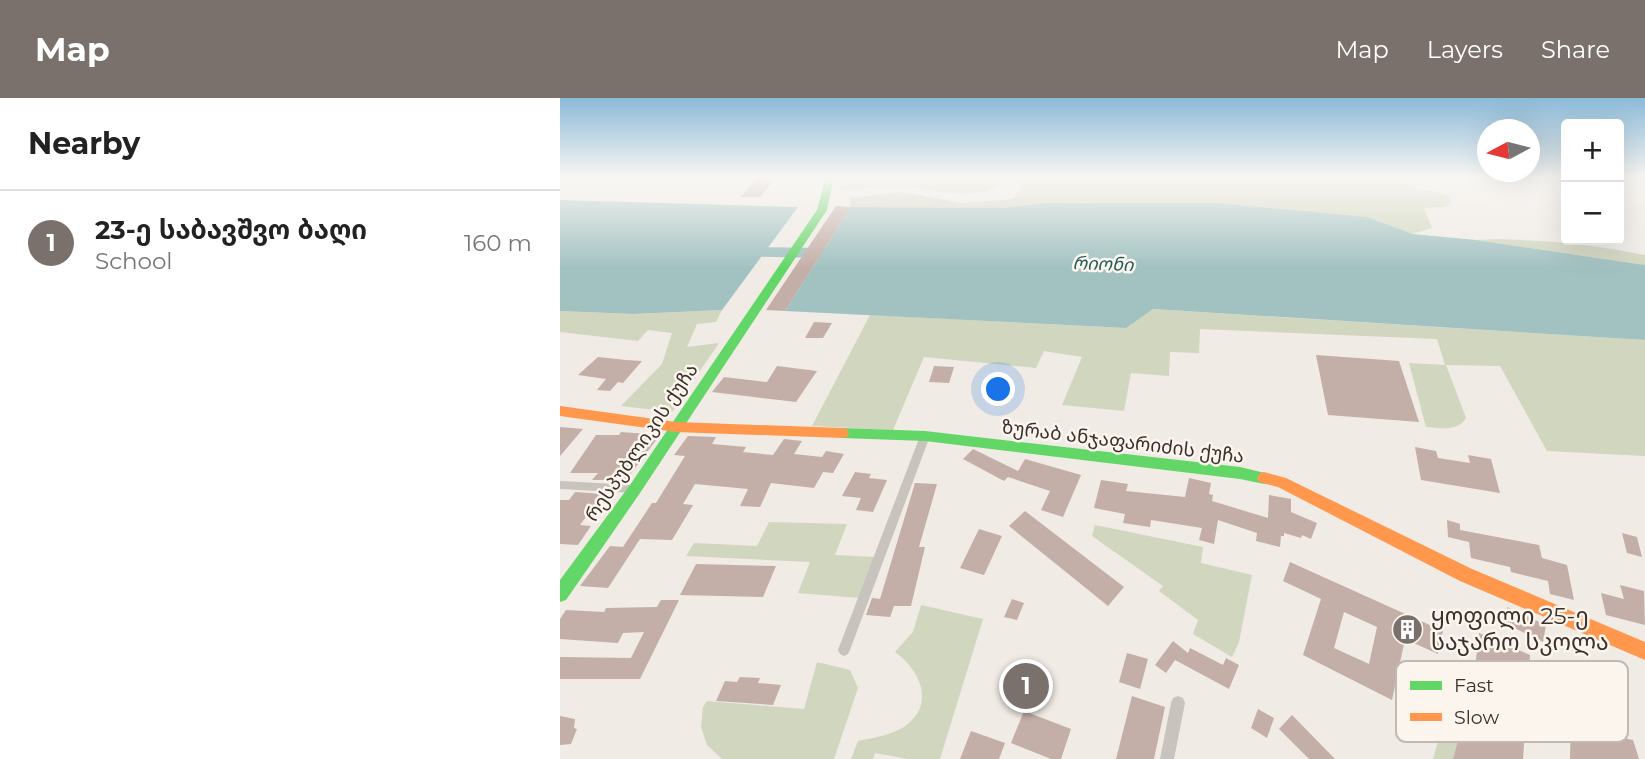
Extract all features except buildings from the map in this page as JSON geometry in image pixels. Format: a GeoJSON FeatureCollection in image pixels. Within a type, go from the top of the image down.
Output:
{"type":"FeatureCollection","features":[{"type":"Feature","properties":{"kind":"street","name":"რესპუბლიკის ქუჩა"},"geometry":{"type":"LineString","coordinates":[[560,594],[635,489],[823,208]]}},
{"type":"Feature","properties":{"kind":"street","name":"ზურაბ ანჯაფარიძის ქუჩა"},"geometry":{"type":"LineString","coordinates":[[560,411],[676,427],[925,436],[1240,473],[1280,482],[1466,575],[1645,650]]}},
{"type":"Feature","properties":{"kind":"street"},"geometry":{"type":"LineString","coordinates":[[844,650],[925,436]]}},
{"type":"Feature","properties":{"kind":"street"},"geometry":{"type":"LineString","coordinates":[[560,485],[635,489]]}},
{"type":"Feature","properties":{"kind":"street"},"geometry":{"type":"LineString","coordinates":[[1167,759],[1178,703]]}},
{"type":"Feature","properties":{"kind":"green space"},"geometry":{"type":"Polygon","coordinates":[[[1192,208],[1427,208],[1424,208],[1432,228],[1412,234],[1367,217],[1192,208]]]}},
{"type":"Feature","properties":{"kind":"green space"},"geometry":{"type":"Polygon","coordinates":[[[1476,240],[1535,241],[1627,251],[1645,255],[1645,265],[1476,240]]]}},
{"type":"Feature","properties":{"kind":"green space"},"geometry":{"type":"Polygon","coordinates":[[[1152,309],[1645,340],[1645,456],[1547,451],[1500,366],[1446,365],[1466,418],[1453,427],[1426,427],[1409,363],[1445,365],[1437,339],[1200,329],[1199,353],[1170,352],[1169,376],[1131,373],[1124,411],[1062,405],[1082,357],[1044,351],[1036,368],[924,357],[893,430],[812,426],[870,315],[1126,328],[1152,309]]]}},
{"type":"Feature","properties":{"kind":"green space"},"geometry":{"type":"Polygon","coordinates":[[[722,310],[716,322],[697,324],[687,347],[719,343],[672,412],[621,406],[662,364],[672,333],[648,330],[638,341],[560,332],[560,311],[633,314],[722,310]]]}},
{"type":"Feature","properties":{"kind":"green space"},"geometry":{"type":"Polygon","coordinates":[[[769,522],[847,524],[835,555],[875,557],[859,598],[798,593],[810,562],[686,556],[694,543],[757,546],[769,522]]]}},
{"type":"Feature","properties":{"kind":"green space"},"geometry":{"type":"Polygon","coordinates":[[[1095,525],[1203,547],[1201,563],[1252,575],[1239,642],[1232,657],[1193,634],[1198,620],[1159,591],[1163,586],[1092,536],[1095,525]]]}},
{"type":"Feature","properties":{"kind":"green space"},"geometry":{"type":"Polygon","coordinates":[[[921,605],[983,619],[940,759],[908,759],[875,753],[873,759],[851,759],[858,741],[898,730],[917,713],[921,704],[920,684],[910,666],[895,652],[913,632],[921,605]]]}},
{"type":"Feature","properties":{"kind":"green space"},"geometry":{"type":"Polygon","coordinates":[[[817,662],[850,670],[858,688],[834,759],[722,759],[707,745],[701,727],[703,707],[707,701],[804,709],[817,662]]]}},
{"type":"Feature","properties":{"kind":"green space"},"geometry":{"type":"Polygon","coordinates":[[[1438,742],[1464,742],[1459,759],[1433,759],[1438,742]]]}},
{"type":"Feature","properties":{"kind":"water"},"geometry":{"type":"Polygon","coordinates":[[[560,208],[797,208],[722,310],[633,314],[560,311],[560,208]]]}},
{"type":"Feature","properties":{"kind":"water"},"geometry":{"type":"Polygon","coordinates":[[[850,208],[1268,208],[1367,217],[1413,234],[1476,240],[1645,265],[1645,340],[1153,309],[1126,328],[785,311],[850,208]]]}},
{"type":"Feature","properties":{"kind":"waterway","name":"რიონი"},"geometry":{"type":"LineString","coordinates":[[735,252],[833,253]]}},
{"type":"Feature","properties":{"kind":"traffic: fast"},"geometry":{"type":"LineString","coordinates":[[560,594],[635,489],[823,208]]}},
{"type":"Feature","properties":{"kind":"traffic: fast"},"geometry":{"type":"LineString","coordinates":[[842,433],[925,436],[1264,478]]}},
{"type":"Feature","properties":{"kind":"traffic: slow"},"geometry":{"type":"LineString","coordinates":[[560,411],[676,427],[842,433]]}},
{"type":"Feature","properties":{"kind":"traffic: slow"},"geometry":{"type":"LineString","coordinates":[[1264,478],[1281,482],[1466,575],[1645,651]]}},
{"type":"Feature","properties":{"kind":"place","name":"ყოფილი 25-ე საჯარო სკოლა"},"geometry":{"type":"Point","coordinates":[1408,629]}},
{"type":"Feature","properties":{"kind":"place","name":"23-ე საბავშვო ბაღი"},"geometry":{"type":"Point","coordinates":[1026,686]}}]}
